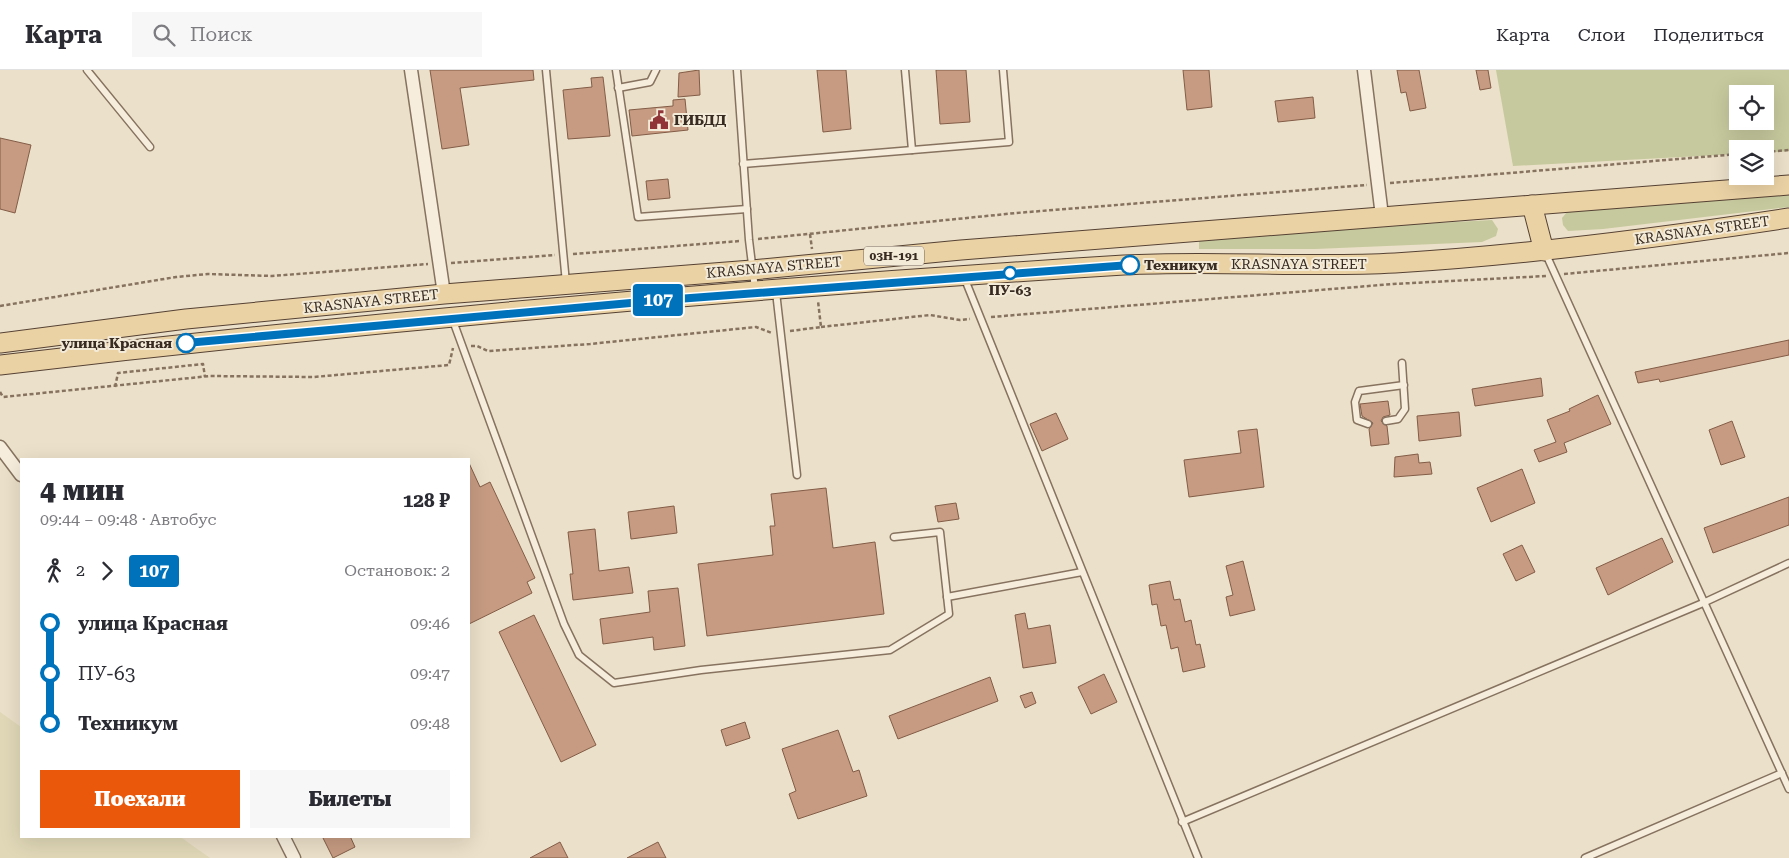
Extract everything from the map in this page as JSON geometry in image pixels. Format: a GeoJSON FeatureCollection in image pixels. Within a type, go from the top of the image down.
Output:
{"type":"FeatureCollection","features":[{"type":"Feature","properties":{"kind":"main road","name":"KRASNAYA STREET"},"geometry":{"type":"LineString","coordinates":[[0,343],[186,319],[444,294],[752,270],[1382,216],[1789,185]]}},
{"type":"Feature","properties":{"kind":"main road"},"geometry":{"type":"LineString","coordinates":[[1532,205],[1544,251]]}},
{"type":"Feature","properties":{"kind":"main road","name":"KRASNAYA STREET"},"geometry":{"type":"LineString","coordinates":[[0,365],[185,343],[452,318],[963,276],[1130,265],[1390,263],[1544,251],[1692,233],[1789,218]]}},
{"type":"Feature","properties":{"kind":"street"},"geometry":{"type":"LineString","coordinates":[[411,70],[444,294]]}},
{"type":"Feature","properties":{"kind":"street"},"geometry":{"type":"LineString","coordinates":[[1364,70],[1382,216]]}},
{"type":"Feature","properties":{"kind":"street"},"geometry":{"type":"LineString","coordinates":[[0,447],[20,474]]}},
{"type":"Feature","properties":{"kind":"street"},"geometry":{"type":"LineString","coordinates":[[284,838],[294,858]]}},
{"type":"Feature","properties":{"kind":"lane"},"geometry":{"type":"LineString","coordinates":[[87,70],[150,147]]}},
{"type":"Feature","properties":{"kind":"lane"},"geometry":{"type":"LineString","coordinates":[[546,70],[566,284]]}},
{"type":"Feature","properties":{"kind":"lane"},"geometry":{"type":"LineString","coordinates":[[616,70],[638,217],[747,209]]}},
{"type":"Feature","properties":{"kind":"lane"},"geometry":{"type":"LineString","coordinates":[[618,88],[650,82],[656,70]]}},
{"type":"Feature","properties":{"kind":"lane"},"geometry":{"type":"LineString","coordinates":[[737,70],[749,240],[755,292]]}},
{"type":"Feature","properties":{"kind":"lane"},"geometry":{"type":"LineString","coordinates":[[905,70],[912,150]]}},
{"type":"Feature","properties":{"kind":"lane"},"geometry":{"type":"LineString","coordinates":[[743,164],[1009,142],[1003,70]]}},
{"type":"Feature","properties":{"kind":"lane"},"geometry":{"type":"LineString","coordinates":[[1544,251],[1789,790]]}},
{"type":"Feature","properties":{"kind":"lane"},"geometry":{"type":"LineString","coordinates":[[963,276],[1198,858]]}},
{"type":"Feature","properties":{"kind":"lane"},"geometry":{"type":"LineString","coordinates":[[776,291],[797,474]]}},
{"type":"Feature","properties":{"kind":"lane"},"geometry":{"type":"LineString","coordinates":[[452,318],[564,624],[579,655],[614,683],[701,670],[890,650],[949,614],[940,532],[894,537]]}},
{"type":"Feature","properties":{"kind":"lane"},"geometry":{"type":"LineString","coordinates":[[1386,421],[1398,419],[1405,409],[1402,363]]}},
{"type":"Feature","properties":{"kind":"lane"},"geometry":{"type":"LineString","coordinates":[[1368,424],[1357,420],[1355,402],[1359,391],[1404,385]]}},
{"type":"Feature","properties":{"kind":"lane"},"geometry":{"type":"LineString","coordinates":[[1182,822],[1703,603],[1789,563]]}},
{"type":"Feature","properties":{"kind":"lane"},"geometry":{"type":"LineString","coordinates":[[947,597],[1082,572]]}},
{"type":"Feature","properties":{"kind":"lane"},"geometry":{"type":"LineString","coordinates":[[1586,858],[1782,773]]}},
{"type":"Feature","properties":{"kind":"path"},"geometry":{"type":"LineString","coordinates":[[1774,151],[1789,150]]}},
{"type":"Feature","properties":{"kind":"path"},"geometry":{"type":"LineString","coordinates":[[0,306],[184,276],[208,274],[272,276],[562,255],[749,240],[1026,212],[1729,155]]}},
{"type":"Feature","properties":{"kind":"path"},"geometry":{"type":"LineString","coordinates":[[810,234],[814,264]]}},
{"type":"Feature","properties":{"kind":"path"},"geometry":{"type":"LineString","coordinates":[[0,392],[3,397],[205,377],[314,377],[449,364],[452,349],[462,347],[477,346],[488,351],[590,344],[756,327],[772,333],[930,315],[960,320],[1393,284],[1555,275],[1789,254]]}},
{"type":"Feature","properties":{"kind":"path"},"geometry":{"type":"LineString","coordinates":[[817,288],[821,328]]}},
{"type":"Feature","properties":{"kind":"path"},"geometry":{"type":"LineString","coordinates":[[115,387],[118,373],[127,372],[203,364],[205,377]]}},
{"type":"Feature","properties":{"kind":"shaded area"},"geometry":{"type":"Polygon","coordinates":[[[0,712],[20,726],[20,838],[182,838],[210,858],[0,858],[0,712]]]}},
{"type":"Feature","properties":{"kind":"green space"},"geometry":{"type":"Polygon","coordinates":[[[1496,70],[1789,70],[1789,151],[1774,152],[1774,140],[1729,140],[1729,154],[1513,166],[1496,70]]]}},
{"type":"Feature","properties":{"kind":"green space"},"geometry":{"type":"Polygon","coordinates":[[[1789,192],[1789,207],[1603,229],[1568,231],[1563,225],[1562,218],[1567,212],[1716,196],[1789,192]]]}},
{"type":"Feature","properties":{"kind":"green space"},"geometry":{"type":"Polygon","coordinates":[[[1492,220],[1498,229],[1496,236],[1482,242],[1315,249],[1199,249],[1199,241],[1348,228],[1492,220]]]}},
{"type":"Feature","properties":{"kind":"building"},"geometry":{"type":"Polygon","coordinates":[[[430,70],[533,70],[534,80],[460,88],[469,145],[442,149],[430,70]]]}},
{"type":"Feature","properties":{"kind":"building"},"geometry":{"type":"Polygon","coordinates":[[[699,70],[700,95],[678,97],[679,73],[699,70]]]}},
{"type":"Feature","properties":{"kind":"building"},"geometry":{"type":"Polygon","coordinates":[[[817,70],[846,70],[851,129],[823,132],[817,70]]]}},
{"type":"Feature","properties":{"kind":"building"},"geometry":{"type":"Polygon","coordinates":[[[936,70],[966,70],[970,122],[940,124],[936,70]]]}},
{"type":"Feature","properties":{"kind":"building"},"geometry":{"type":"Polygon","coordinates":[[[1183,70],[1209,70],[1212,107],[1187,110],[1183,70]]]}},
{"type":"Feature","properties":{"kind":"building"},"geometry":{"type":"Polygon","coordinates":[[[1397,70],[1419,70],[1426,108],[1410,111],[1406,92],[1401,93],[1397,70]]]}},
{"type":"Feature","properties":{"kind":"building"},"geometry":{"type":"Polygon","coordinates":[[[1476,70],[1488,70],[1491,88],[1480,90],[1476,70]]]}},
{"type":"Feature","properties":{"kind":"building"},"geometry":{"type":"Polygon","coordinates":[[[603,77],[610,136],[568,139],[563,90],[592,87],[591,78],[603,77]]]}},
{"type":"Feature","properties":{"kind":"building"},"geometry":{"type":"Polygon","coordinates":[[[1313,97],[1315,118],[1278,122],[1275,101],[1313,97]]]}},
{"type":"Feature","properties":{"kind":"building","name":"ГИБДД"},"geometry":{"type":"Polygon","coordinates":[[[685,99],[688,130],[632,136],[629,110],[673,106],[673,100],[685,99]]]}},
{"type":"Feature","properties":{"kind":"building"},"geometry":{"type":"Polygon","coordinates":[[[0,138],[31,145],[15,213],[0,209],[0,138]]]}},
{"type":"Feature","properties":{"kind":"building"},"geometry":{"type":"Polygon","coordinates":[[[668,179],[670,198],[648,200],[646,181],[668,179]]]}},
{"type":"Feature","properties":{"kind":"building"},"geometry":{"type":"Polygon","coordinates":[[[1789,340],[1789,355],[1660,382],[1659,379],[1638,383],[1635,372],[1789,340]]]}},
{"type":"Feature","properties":{"kind":"building"},"geometry":{"type":"Polygon","coordinates":[[[1541,378],[1543,396],[1475,406],[1472,389],[1541,378]]]}},
{"type":"Feature","properties":{"kind":"building"},"geometry":{"type":"Polygon","coordinates":[[[1598,395],[1611,424],[1564,443],[1567,452],[1539,462],[1534,450],[1556,442],[1547,420],[1570,411],[1569,409],[1598,395]]]}},
{"type":"Feature","properties":{"kind":"building"},"geometry":{"type":"Polygon","coordinates":[[[1388,401],[1390,415],[1383,417],[1381,421],[1387,426],[1389,444],[1371,446],[1369,429],[1373,423],[1362,416],[1360,404],[1388,401]]]}},
{"type":"Feature","properties":{"kind":"building"},"geometry":{"type":"Polygon","coordinates":[[[1459,412],[1461,436],[1419,441],[1417,416],[1459,412]]]}},
{"type":"Feature","properties":{"kind":"building"},"geometry":{"type":"Polygon","coordinates":[[[1056,413],[1068,439],[1042,451],[1030,424],[1056,413]]]}},
{"type":"Feature","properties":{"kind":"building"},"geometry":{"type":"Polygon","coordinates":[[[1732,421],[1745,457],[1721,465],[1709,430],[1732,421]]]}},
{"type":"Feature","properties":{"kind":"building"},"geometry":{"type":"Polygon","coordinates":[[[1257,429],[1264,487],[1189,497],[1184,460],[1241,453],[1238,431],[1257,429]]]}},
{"type":"Feature","properties":{"kind":"building"},"geometry":{"type":"Polygon","coordinates":[[[1418,454],[1419,463],[1430,462],[1432,474],[1394,477],[1395,457],[1418,454]]]}},
{"type":"Feature","properties":{"kind":"building"},"geometry":{"type":"Polygon","coordinates":[[[470,465],[480,487],[490,482],[535,578],[527,582],[532,593],[470,624],[470,465]]]}},
{"type":"Feature","properties":{"kind":"building"},"geometry":{"type":"Polygon","coordinates":[[[1522,469],[1535,503],[1491,522],[1477,488],[1522,469]]]}},
{"type":"Feature","properties":{"kind":"building"},"geometry":{"type":"Polygon","coordinates":[[[826,488],[833,548],[875,542],[884,614],[707,636],[698,564],[773,555],[770,526],[775,526],[771,494],[826,488]]]}},
{"type":"Feature","properties":{"kind":"building"},"geometry":{"type":"Polygon","coordinates":[[[1789,497],[1789,525],[1713,553],[1704,528],[1789,497]]]}},
{"type":"Feature","properties":{"kind":"building"},"geometry":{"type":"Polygon","coordinates":[[[956,503],[959,519],[938,522],[935,506],[956,503]]]}},
{"type":"Feature","properties":{"kind":"building"},"geometry":{"type":"Polygon","coordinates":[[[674,506],[677,533],[631,539],[628,512],[674,506]]]}},
{"type":"Feature","properties":{"kind":"building"},"geometry":{"type":"Polygon","coordinates":[[[595,529],[599,571],[629,567],[633,593],[573,600],[570,574],[573,574],[568,532],[595,529]]]}},
{"type":"Feature","properties":{"kind":"building"},"geometry":{"type":"Polygon","coordinates":[[[1662,538],[1673,562],[1608,595],[1596,568],[1662,538]]]}},
{"type":"Feature","properties":{"kind":"building"},"geometry":{"type":"Polygon","coordinates":[[[1522,545],[1535,572],[1516,581],[1503,554],[1522,545]]]}},
{"type":"Feature","properties":{"kind":"building"},"geometry":{"type":"Polygon","coordinates":[[[1243,561],[1255,610],[1230,616],[1226,597],[1233,595],[1226,566],[1243,561]]]}},
{"type":"Feature","properties":{"kind":"building"},"geometry":{"type":"Polygon","coordinates":[[[1170,581],[1174,600],[1180,599],[1185,622],[1191,620],[1196,645],[1200,644],[1205,667],[1183,672],[1178,647],[1171,649],[1166,625],[1161,626],[1157,604],[1152,605],[1149,585],[1170,581]]]}},
{"type":"Feature","properties":{"kind":"building"},"geometry":{"type":"Polygon","coordinates":[[[678,588],[685,646],[654,650],[653,637],[603,644],[600,619],[650,612],[648,591],[678,588]]]}},
{"type":"Feature","properties":{"kind":"building"},"geometry":{"type":"Polygon","coordinates":[[[1025,613],[1028,629],[1050,625],[1056,663],[1023,668],[1015,615],[1025,613]]]}},
{"type":"Feature","properties":{"kind":"building"},"geometry":{"type":"Polygon","coordinates":[[[534,615],[596,745],[561,762],[499,632],[534,615]]]}},
{"type":"Feature","properties":{"kind":"building"},"geometry":{"type":"Polygon","coordinates":[[[1104,674],[1117,702],[1091,714],[1078,687],[1104,674]]]}},
{"type":"Feature","properties":{"kind":"building"},"geometry":{"type":"Polygon","coordinates":[[[990,677],[998,701],[898,739],[889,716],[990,677]]]}},
{"type":"Feature","properties":{"kind":"building"},"geometry":{"type":"Polygon","coordinates":[[[1032,692],[1036,703],[1025,708],[1020,696],[1032,692]]]}},
{"type":"Feature","properties":{"kind":"building"},"geometry":{"type":"Polygon","coordinates":[[[745,722],[750,738],[726,746],[721,730],[745,722]]]}},
{"type":"Feature","properties":{"kind":"building"},"geometry":{"type":"Polygon","coordinates":[[[838,730],[853,772],[859,770],[867,796],[798,819],[789,794],[796,791],[782,749],[838,730]]]}},
{"type":"Feature","properties":{"kind":"building"},"geometry":{"type":"Polygon","coordinates":[[[323,838],[351,838],[355,847],[333,858],[323,838]]]}},
{"type":"Feature","properties":{"kind":"building"},"geometry":{"type":"Polygon","coordinates":[[[560,842],[568,858],[530,858],[560,842]]]}},
{"type":"Feature","properties":{"kind":"building"},"geometry":{"type":"Polygon","coordinates":[[[658,842],[666,858],[627,858],[658,842]]]}},
{"type":"Feature","properties":{"kind":"bus line","name":"107"},"geometry":{"type":"LineString","coordinates":[[186,343],[664,300],[963,276],[1130,265]]}},
{"type":"Feature","properties":{"kind":"place","name":"ГИБДД"},"geometry":{"type":"Point","coordinates":[659,120]}},
{"type":"Feature","properties":{"kind":"place","name":"Техникум"},"geometry":{"type":"Point","coordinates":[1130,265]}},
{"type":"Feature","properties":{"kind":"place","name":"ПУ-63"},"geometry":{"type":"Point","coordinates":[1010,273]}},
{"type":"Feature","properties":{"kind":"place","name":"улица Красная"},"geometry":{"type":"Point","coordinates":[186,343]}}]}
